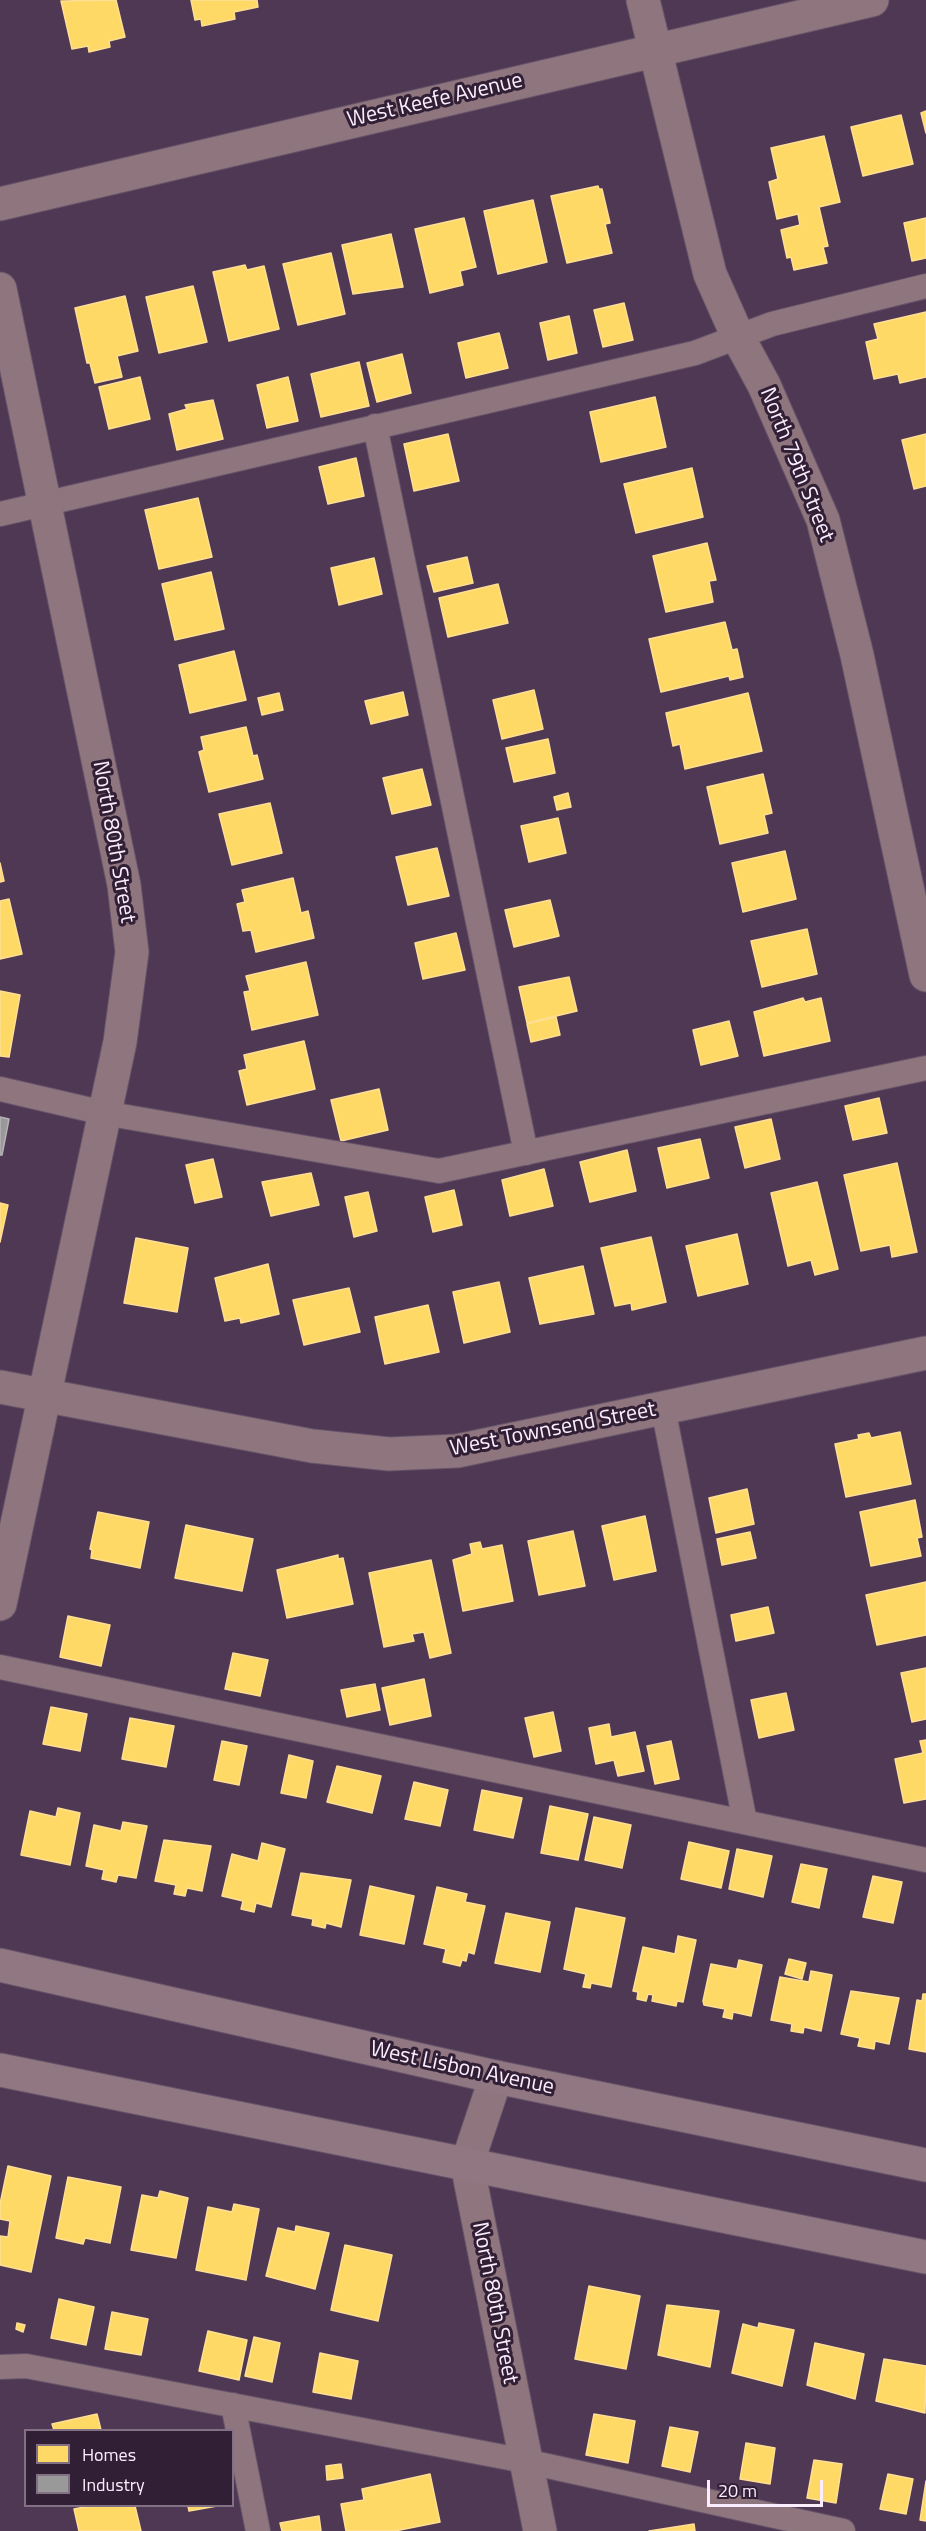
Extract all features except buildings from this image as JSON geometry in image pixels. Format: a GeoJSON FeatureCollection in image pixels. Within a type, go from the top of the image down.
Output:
{"type":"FeatureCollection","features":[{"type":"Feature","properties":{"kind":"main road","name":"West Lisbon Avenue"},"geometry":{"type":"LineString","coordinates":[[0,1965],[496,2077],[926,2165]]}},
{"type":"Feature","properties":{"kind":"main road"},"geometry":{"type":"LineString","coordinates":[[0,2070],[926,2257]]}},
{"type":"Feature","properties":{"kind":"street","name":"North 79th Street"},"geometry":{"type":"LineString","coordinates":[[644,0],[687,187],[710,274],[738,337],[764,386],[823,520],[857,655],[926,975]]}},
{"type":"Feature","properties":{"kind":"street","name":"West Keefe Avenue"},"geometry":{"type":"LineString","coordinates":[[0,204],[872,0]]}},
{"type":"Feature","properties":{"kind":"street","name":"North 80th Street"},"geometry":{"type":"LineString","coordinates":[[0,289],[124,885],[132,952],[120,1042],[42,1396],[0,1604]]}},
{"type":"Feature","properties":{"kind":"street","name":"West Townsend Street"},"geometry":{"type":"LineString","coordinates":[[0,1387],[312,1446],[389,1454],[457,1451],[926,1353]]}},
{"type":"Feature","properties":{"kind":"street","name":"North 80th Street"},"geometry":{"type":"LineString","coordinates":[[496,2077],[467,2164],[540,2531]]}},
{"type":"Feature","properties":{"kind":"lane"},"geometry":{"type":"LineString","coordinates":[[0,514],[695,353],[772,324],[926,286]]}},
{"type":"Feature","properties":{"kind":"lane"},"geometry":{"type":"LineString","coordinates":[[375,426],[526,1153]]}},
{"type":"Feature","properties":{"kind":"lane"},"geometry":{"type":"LineString","coordinates":[[0,1089],[104,1113],[439,1171],[926,1068]]}},
{"type":"Feature","properties":{"kind":"lane"},"geometry":{"type":"LineString","coordinates":[[663,1408],[745,1822]]}},
{"type":"Feature","properties":{"kind":"lane"},"geometry":{"type":"LineString","coordinates":[[0,1667],[926,1860]]}},
{"type":"Feature","properties":{"kind":"lane"},"geometry":{"type":"LineString","coordinates":[[0,2367],[26,2366],[525,2461],[835,2530]]}},
{"type":"Feature","properties":{"kind":"lane"},"geometry":{"type":"LineString","coordinates":[[233,2406],[258,2531]]}}]}
